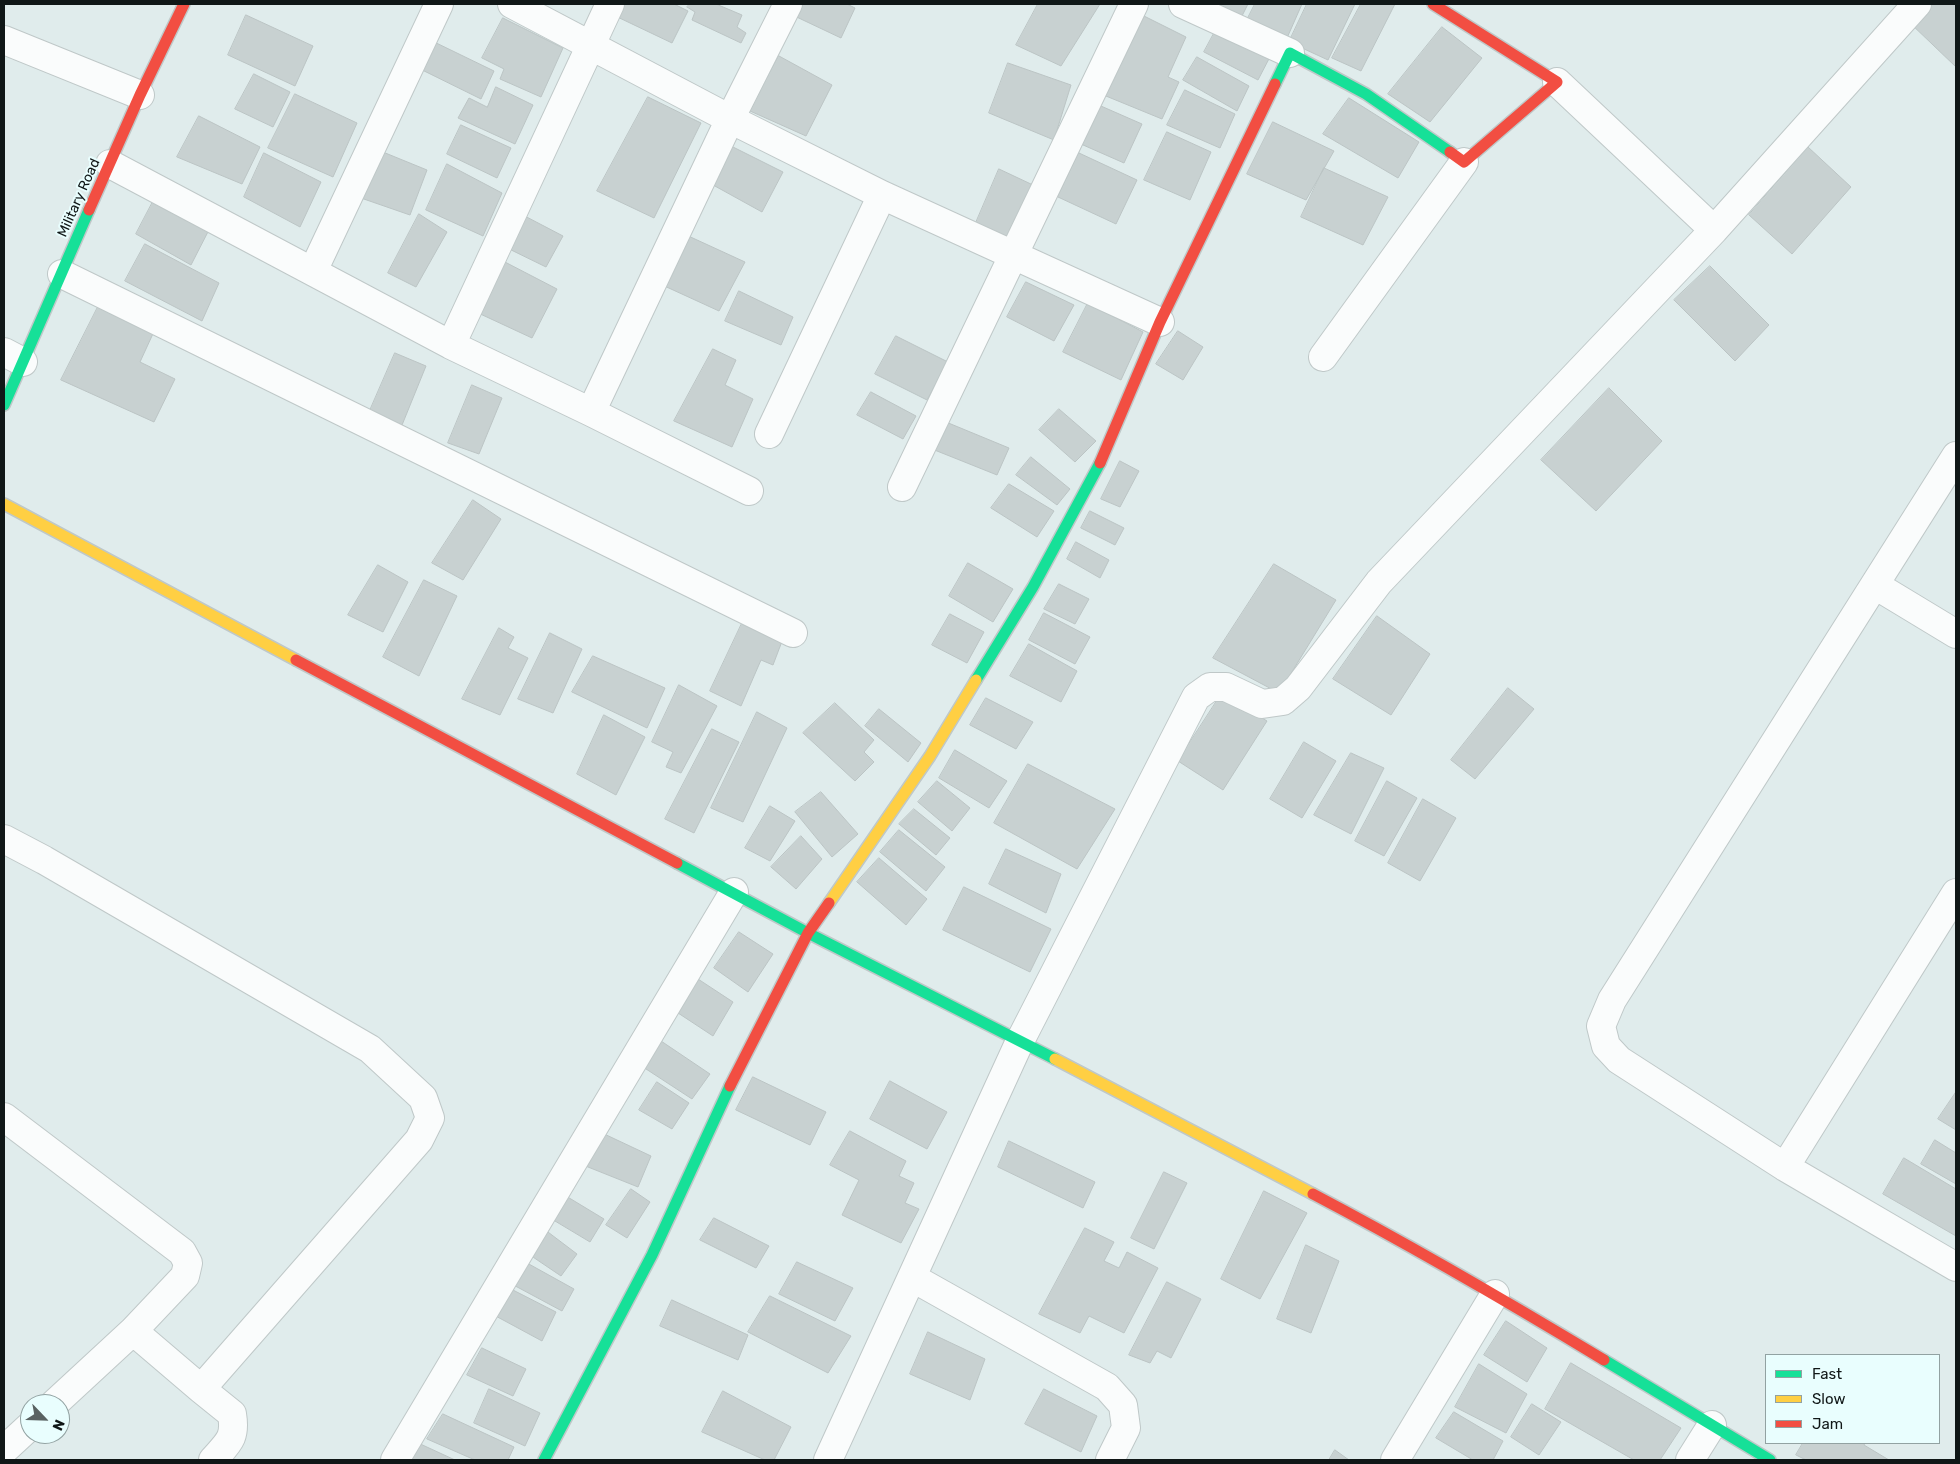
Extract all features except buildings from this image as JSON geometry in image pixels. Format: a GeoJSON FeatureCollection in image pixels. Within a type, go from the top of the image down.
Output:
{"type":"FeatureCollection","features":[{"type":"Feature","properties":{"kind":"street","name":"Military Road"},"geometry":{"type":"LineString","coordinates":[[4,405],[13,357],[62,274],[140,95],[184,4]]}},
{"type":"Feature","properties":{"kind":"street"},"geometry":{"type":"LineString","coordinates":[[313,271],[439,4]]}},
{"type":"Feature","properties":{"kind":"street"},"geometry":{"type":"LineString","coordinates":[[512,4],[730,119],[882,195],[1160,322]]}},
{"type":"Feature","properties":{"kind":"street"},"geometry":{"type":"LineString","coordinates":[[451,345],[610,4]]}},
{"type":"Feature","properties":{"kind":"street"},"geometry":{"type":"LineString","coordinates":[[591,412],[730,119],[788,4]]}},
{"type":"Feature","properties":{"kind":"street"},"geometry":{"type":"LineString","coordinates":[[902,487],[1134,4]]}},
{"type":"Feature","properties":{"kind":"street"},"geometry":{"type":"LineString","coordinates":[[1183,4],[1290,53],[1366,94],[1464,162]]}},
{"type":"Feature","properties":{"kind":"street"},"geometry":{"type":"LineString","coordinates":[[1433,4],[1557,82],[1714,230]]}},
{"type":"Feature","properties":{"kind":"street"},"geometry":{"type":"LineString","coordinates":[[828,1460],[1020,1041],[1196,697],[1210,687],[1226,687],[1262,704],[1284,701],[1298,688],[1379,582],[1714,230],[1917,4]]}},
{"type":"Feature","properties":{"kind":"street"},"geometry":{"type":"LineString","coordinates":[[4,40],[140,95]]}},
{"type":"Feature","properties":{"kind":"street"},"geometry":{"type":"LineString","coordinates":[[544,1460],[652,1255],[736,1074],[808,933],[930,756],[1033,587],[1103,458],[1160,322],[1290,53]]}},
{"type":"Feature","properties":{"kind":"street"},"geometry":{"type":"LineString","coordinates":[[1323,357],[1464,162],[1557,82]]}},
{"type":"Feature","properties":{"kind":"street"},"geometry":{"type":"LineString","coordinates":[[110,164],[451,345],[749,491]]}},
{"type":"Feature","properties":{"kind":"street"},"geometry":{"type":"LineString","coordinates":[[769,434],[882,195]]}},
{"type":"Feature","properties":{"kind":"street"},"geometry":{"type":"LineString","coordinates":[[62,274],[793,634]]}},
{"type":"Feature","properties":{"kind":"street"},"geometry":{"type":"LineString","coordinates":[[1956,456],[1612,1000],[1601,1026],[1606,1046],[1619,1060],[1785,1167],[1956,1267]]}},
{"type":"Feature","properties":{"kind":"street"},"geometry":{"type":"LineString","coordinates":[[4,504],[808,933],[1020,1041],[1374,1226],[1495,1294],[1770,1460]]}},
{"type":"Feature","properties":{"kind":"street"},"geometry":{"type":"LineString","coordinates":[[1875,585],[1956,634]]}},
{"type":"Feature","properties":{"kind":"street"},"geometry":{"type":"LineString","coordinates":[[4,839],[44,860],[370,1049],[423,1098],[430,1118],[419,1140],[201,1389]]}},
{"type":"Feature","properties":{"kind":"street"},"geometry":{"type":"LineString","coordinates":[[395,1460],[734,892]]}},
{"type":"Feature","properties":{"kind":"street"},"geometry":{"type":"LineString","coordinates":[[1785,1167],[1956,892]]}},
{"type":"Feature","properties":{"kind":"street"},"geometry":{"type":"LineString","coordinates":[[4,1117],[182,1252],[188,1263],[185,1276],[132,1331],[65,1394]]}},
{"type":"Feature","properties":{"kind":"street"},"geometry":{"type":"LineString","coordinates":[[913,1278],[1107,1387],[1123,1405],[1126,1428],[1110,1460]]}},
{"type":"Feature","properties":{"kind":"street"},"geometry":{"type":"LineString","coordinates":[[1395,1460],[1495,1294]]}},
{"type":"Feature","properties":{"kind":"street"},"geometry":{"type":"LineString","coordinates":[[132,1331],[232,1414],[235,1429],[230,1442],[213,1460]]}},
{"type":"Feature","properties":{"kind":"street"},"geometry":{"type":"LineString","coordinates":[[1690,1460],[1712,1425]]}},
{"type":"Feature","properties":{"kind":"street"},"geometry":{"type":"LineString","coordinates":[[4,1450],[20,1435]]}},
{"type":"Feature","properties":{"kind":"traffic: fast"},"geometry":{"type":"LineString","coordinates":[[1275,84],[1290,53],[1366,94],[1450,152]]}},
{"type":"Feature","properties":{"kind":"traffic: fast"},"geometry":{"type":"LineString","coordinates":[[4,405],[89,210]]}},
{"type":"Feature","properties":{"kind":"traffic: fast"},"geometry":{"type":"LineString","coordinates":[[976,680],[1033,587],[1100,463]]}},
{"type":"Feature","properties":{"kind":"traffic: fast"},"geometry":{"type":"LineString","coordinates":[[677,863],[808,933],[1055,1059]]}},
{"type":"Feature","properties":{"kind":"traffic: fast"},"geometry":{"type":"LineString","coordinates":[[544,1460],[652,1255],[730,1086]]}},
{"type":"Feature","properties":{"kind":"traffic: fast"},"geometry":{"type":"LineString","coordinates":[[1604,1360],[1770,1460]]}},
{"type":"Feature","properties":{"kind":"traffic: slow"},"geometry":{"type":"LineString","coordinates":[[4,504],[296,660]]}},
{"type":"Feature","properties":{"kind":"traffic: slow"},"geometry":{"type":"LineString","coordinates":[[829,903],[930,756],[976,680]]}},
{"type":"Feature","properties":{"kind":"traffic: slow"},"geometry":{"type":"LineString","coordinates":[[1055,1059],[1313,1194]]}},
{"type":"Feature","properties":{"kind":"traffic: jam"},"geometry":{"type":"LineString","coordinates":[[89,210],[140,95],[184,4]]}},
{"type":"Feature","properties":{"kind":"traffic: jam"},"geometry":{"type":"LineString","coordinates":[[1433,4],[1557,82],[1464,162],[1450,152]]}},
{"type":"Feature","properties":{"kind":"traffic: jam"},"geometry":{"type":"LineString","coordinates":[[1100,463],[1160,322],[1275,84]]}},
{"type":"Feature","properties":{"kind":"traffic: jam"},"geometry":{"type":"LineString","coordinates":[[296,660],[677,863]]}},
{"type":"Feature","properties":{"kind":"traffic: jam"},"geometry":{"type":"LineString","coordinates":[[730,1086],[808,933],[829,903]]}},
{"type":"Feature","properties":{"kind":"traffic: jam"},"geometry":{"type":"LineString","coordinates":[[1313,1194],[1460,1275],[1604,1360]]}}]}
